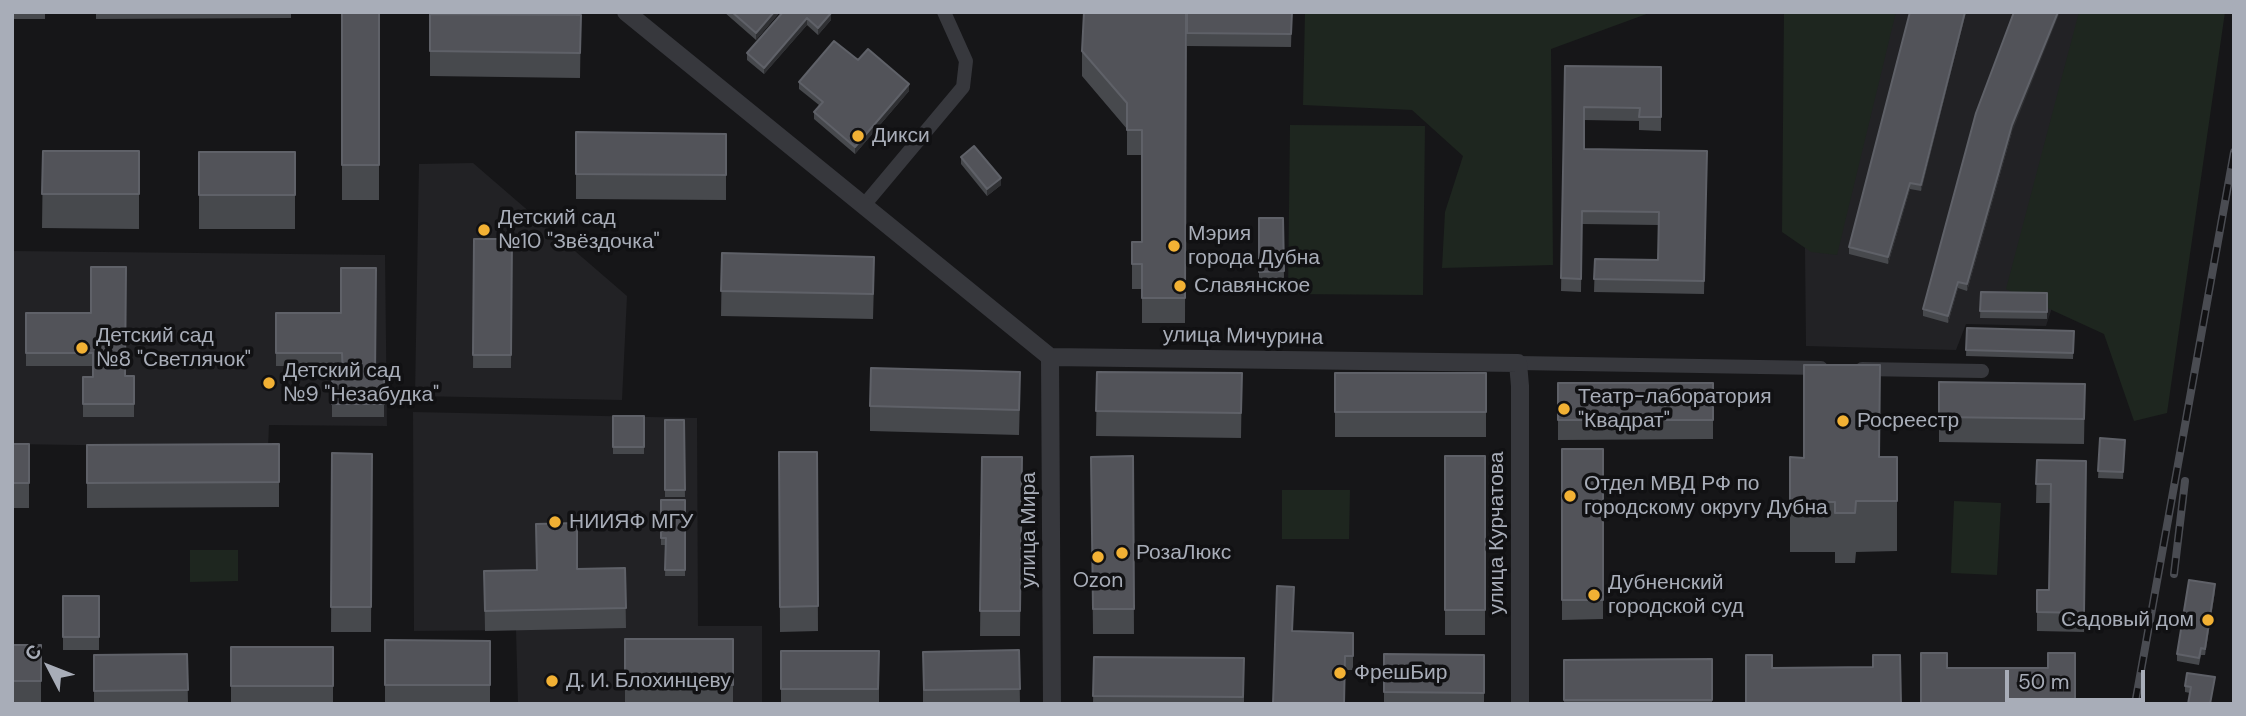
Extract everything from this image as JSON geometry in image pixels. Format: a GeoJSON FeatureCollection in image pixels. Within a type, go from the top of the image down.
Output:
{"type":"FeatureCollection","features":[{"type":"Feature","properties":{"kind":"street"},"geometry":{"type":"LineString","coordinates":[[626,12],[1050,357]]}},
{"type":"Feature","properties":{"kind":"street"},"geometry":{"type":"LineString","coordinates":[[864,204],[963,87],[966,61],[944,12]]}},
{"type":"Feature","properties":{"kind":"street","name":"улица Мичурина"},"geometry":{"type":"LineString","coordinates":[[1050,357],[1982,372]]}},
{"type":"Feature","properties":{"kind":"street","name":"улица Мира"},"geometry":{"type":"LineString","coordinates":[[1050,357],[1052,704]]}},
{"type":"Feature","properties":{"kind":"street","name":"улица Курчатова"},"geometry":{"type":"LineString","coordinates":[[1518,363],[1520,704]]}},
{"type":"Feature","properties":{"kind":"shaded area"},"geometry":{"type":"Polygon","coordinates":[[[1305,12],[1652,12],[1551,49],[1553,265],[1442,268],[1445,212],[1463,156],[1412,110],[1303,105],[1305,12]]]}},
{"type":"Feature","properties":{"kind":"shaded area"},"geometry":{"type":"Polygon","coordinates":[[[1784,12],[1896,12],[1837,255],[1811,252],[1782,232],[1784,12]]]}},
{"type":"Feature","properties":{"kind":"shaded area"},"geometry":{"type":"Polygon","coordinates":[[[1890,12],[2150,12],[2046,326],[1966,324],[1956,350],[1806,346],[1804,152],[1890,12]]]}},
{"type":"Feature","properties":{"kind":"shaded area"},"geometry":{"type":"Polygon","coordinates":[[[2079,12],[2225,12],[2167,413],[2134,421],[2104,334],[2006,289],[2079,12]]]}},
{"type":"Feature","properties":{"kind":"shaded area"},"geometry":{"type":"Polygon","coordinates":[[[1290,125],[1425,126],[1423,295],[1288,294],[1290,125]]]}},
{"type":"Feature","properties":{"kind":"shaded area","name":"Детский сад №10 \"Звёздочка\""},"geometry":{"type":"Polygon","coordinates":[[[473,163],[627,296],[622,400],[415,396],[419,164],[473,163]]]}},
{"type":"Feature","properties":{"kind":"shaded area","name":"Детский сад №9 \"Незабудка\""},"geometry":{"type":"Polygon","coordinates":[[[12,251],[385,255],[387,426],[269,425],[268,448],[12,444],[12,251]]]}},
{"type":"Feature","properties":{"kind":"shaded area","name":"НИИЯФ МГУ"},"geometry":{"type":"Polygon","coordinates":[[[413,412],[697,418],[698,626],[762,626],[762,704],[518,704],[516,630],[414,631],[413,412]]]}},
{"type":"Feature","properties":{"kind":"shaded area"},"geometry":{"type":"Polygon","coordinates":[[[1282,490],[1350,490],[1349,539],[1282,539],[1282,490]]]}},
{"type":"Feature","properties":{"kind":"shaded area"},"geometry":{"type":"Polygon","coordinates":[[[1954,501],[2001,503],[1997,575],[1951,573],[1954,501]]]}},
{"type":"Feature","properties":{"kind":"shaded area"},"geometry":{"type":"Polygon","coordinates":[[[190,550],[238,550],[238,581],[190,582],[190,550]]]}},
{"type":"Feature","properties":{"kind":"building"},"geometry":{"type":"Polygon","coordinates":[[[342,12],[379,12],[379,165],[342,165],[342,12]]]}},
{"type":"Feature","properties":{"kind":"building"},"geometry":{"type":"Polygon","coordinates":[[[732,12],[774,12],[756,33],[732,12]]]}},
{"type":"Feature","properties":{"kind":"building"},"geometry":{"type":"Polygon","coordinates":[[[783,12],[831,13],[818,28],[807,18],[764,68],[747,53],[783,12]]]}},
{"type":"Feature","properties":{"kind":"building"},"geometry":{"type":"Polygon","coordinates":[[[1084,12],[1186,12],[1185,298],[1142,298],[1142,264],[1132,264],[1132,242],[1142,242],[1142,130],[1127,130],[1127,103],[1082,51],[1084,12]]]}},
{"type":"Feature","properties":{"kind":"building"},"geometry":{"type":"Polygon","coordinates":[[[1187,12],[1292,12],[1291,34],[1187,33],[1187,12]]]}},
{"type":"Feature","properties":{"kind":"building"},"geometry":{"type":"Polygon","coordinates":[[[1910,12],[1965,12],[1921,185],[1910,183],[1888,257],[1849,247],[1910,12]]]}},
{"type":"Feature","properties":{"kind":"building"},"geometry":{"type":"Polygon","coordinates":[[[2014,12],[2058,12],[2012,125],[1967,284],[1958,282],[1948,316],[1923,309],[1976,113],[2014,12]]]}},
{"type":"Feature","properties":{"kind":"building"},"geometry":{"type":"Polygon","coordinates":[[[430,14],[581,15],[580,53],[430,51],[430,14]]]}},
{"type":"Feature","properties":{"kind":"building"},"geometry":{"type":"Polygon","coordinates":[[[834,41],[858,60],[868,49],[909,84],[855,147],[814,112],[823,102],[799,82],[834,41]]]}},
{"type":"Feature","properties":{"kind":"building"},"geometry":{"type":"Polygon","coordinates":[[[1565,66],[1661,67],[1661,117],[1639,117],[1640,108],[1584,107],[1584,149],[1707,151],[1704,281],[1594,279],[1595,259],[1658,260],[1659,212],[1582,211],[1581,279],[1561,278],[1565,66]]]}},
{"type":"Feature","properties":{"kind":"building"},"geometry":{"type":"Polygon","coordinates":[[[576,132],[726,134],[726,175],[576,174],[576,132]]]}},
{"type":"Feature","properties":{"kind":"building"},"geometry":{"type":"Polygon","coordinates":[[[974,146],[1001,178],[987,189],[961,157],[974,146]]]}},
{"type":"Feature","properties":{"kind":"building"},"geometry":{"type":"Polygon","coordinates":[[[43,151],[139,151],[139,194],[42,194],[43,151]]]}},
{"type":"Feature","properties":{"kind":"building"},"geometry":{"type":"Polygon","coordinates":[[[199,152],[295,152],[295,195],[199,195],[199,152]]]}},
{"type":"Feature","properties":{"kind":"building"},"geometry":{"type":"Polygon","coordinates":[[[1259,218],[1283,218],[1284,271],[1259,272],[1259,218]]]}},
{"type":"Feature","properties":{"kind":"building"},"geometry":{"type":"Polygon","coordinates":[[[474,239],[512,239],[511,355],[473,355],[474,239]]]}},
{"type":"Feature","properties":{"kind":"building"},"geometry":{"type":"Polygon","coordinates":[[[722,253],[874,257],[873,294],[721,291],[722,253]]]}},
{"type":"Feature","properties":{"kind":"building"},"geometry":{"type":"Polygon","coordinates":[[[91,267],[126,267],[125,376],[134,376],[134,404],[83,404],[83,377],[93,377],[93,353],[26,353],[26,313],[91,313],[91,267]]]}},
{"type":"Feature","properties":{"kind":"building"},"geometry":{"type":"Polygon","coordinates":[[[341,268],[376,268],[375,376],[384,376],[384,404],[332,404],[332,377],[343,377],[342,353],[276,353],[276,313],[341,313],[341,268]]]}},
{"type":"Feature","properties":{"kind":"building"},"geometry":{"type":"Polygon","coordinates":[[[1981,292],[2047,293],[2047,312],[1980,311],[1981,292]]]}},
{"type":"Feature","properties":{"kind":"building"},"geometry":{"type":"Polygon","coordinates":[[[1967,328],[2074,331],[2073,353],[1966,350],[1967,328]]]}},
{"type":"Feature","properties":{"kind":"building"},"geometry":{"type":"Polygon","coordinates":[[[1804,365],[1880,365],[1879,457],[1897,457],[1897,501],[1856,501],[1855,513],[1835,513],[1835,502],[1790,502],[1790,457],[1804,458],[1804,365]]]}},
{"type":"Feature","properties":{"kind":"building"},"geometry":{"type":"Polygon","coordinates":[[[871,368],[1020,372],[1019,410],[870,406],[871,368]]]}},
{"type":"Feature","properties":{"kind":"building"},"geometry":{"type":"Polygon","coordinates":[[[1097,372],[1242,373],[1241,413],[1096,411],[1097,372]]]}},
{"type":"Feature","properties":{"kind":"building"},"geometry":{"type":"Polygon","coordinates":[[[1335,373],[1486,373],[1486,412],[1335,412],[1335,373]]]}},
{"type":"Feature","properties":{"kind":"building"},"geometry":{"type":"Polygon","coordinates":[[[1939,382],[2085,384],[2084,419],[1939,417],[1939,382]]]}},
{"type":"Feature","properties":{"kind":"building"},"geometry":{"type":"Polygon","coordinates":[[[1558,383],[1713,383],[1713,420],[1558,420],[1558,383]]]}},
{"type":"Feature","properties":{"kind":"building"},"geometry":{"type":"Polygon","coordinates":[[[613,416],[644,416],[644,447],[613,447],[613,416]]]}},
{"type":"Feature","properties":{"kind":"building"},"geometry":{"type":"Polygon","coordinates":[[[665,420],[684,420],[685,490],[665,490],[665,420]]]}},
{"type":"Feature","properties":{"kind":"building"},"geometry":{"type":"Polygon","coordinates":[[[2100,438],[2125,440],[2123,472],[2098,471],[2100,438]]]}},
{"type":"Feature","properties":{"kind":"building"},"geometry":{"type":"Polygon","coordinates":[[[12,444],[29,444],[29,483],[12,483],[12,444]]]}},
{"type":"Feature","properties":{"kind":"building"},"geometry":{"type":"Polygon","coordinates":[[[279,444],[279,482],[87,483],[87,445],[279,444]]]}},
{"type":"Feature","properties":{"kind":"building"},"geometry":{"type":"Polygon","coordinates":[[[1562,449],[1603,449],[1603,600],[1562,600],[1562,449]]]}},
{"type":"Feature","properties":{"kind":"building"},"geometry":{"type":"Polygon","coordinates":[[[779,452],[817,452],[818,606],[780,607],[779,452]]]}},
{"type":"Feature","properties":{"kind":"building"},"geometry":{"type":"Polygon","coordinates":[[[332,453],[372,454],[371,607],[331,607],[332,453]]]}},
{"type":"Feature","properties":{"kind":"building"},"geometry":{"type":"Polygon","coordinates":[[[1133,456],[1134,609],[1093,609],[1091,457],[1133,456]]]}},
{"type":"Feature","properties":{"kind":"building"},"geometry":{"type":"Polygon","coordinates":[[[1445,456],[1485,456],[1485,610],[1445,610],[1445,456]]]}},
{"type":"Feature","properties":{"kind":"building"},"geometry":{"type":"Polygon","coordinates":[[[982,457],[1022,457],[1020,611],[980,611],[982,457]]]}},
{"type":"Feature","properties":{"kind":"building"},"geometry":{"type":"Polygon","coordinates":[[[2037,460],[2086,461],[2084,613],[2037,612],[2037,590],[2049,590],[2051,484],[2036,484],[2037,460]]]}},
{"type":"Feature","properties":{"kind":"building"},"geometry":{"type":"Polygon","coordinates":[[[661,500],[685,500],[685,570],[665,570],[666,538],[661,538],[661,500]]]}},
{"type":"Feature","properties":{"kind":"building"},"geometry":{"type":"Polygon","coordinates":[[[577,523],[577,569],[625,568],[626,608],[485,611],[484,571],[537,570],[536,524],[577,523]]]}},
{"type":"Feature","properties":{"kind":"building"},"geometry":{"type":"Polygon","coordinates":[[[2189,580],[2215,584],[2205,649],[2201,648],[2199,658],[2177,654],[2189,580]]]}},
{"type":"Feature","properties":{"kind":"building"},"geometry":{"type":"Polygon","coordinates":[[[1277,586],[1294,587],[1292,631],[1353,633],[1353,656],[1345,656],[1344,704],[1273,704],[1277,586]]]}},
{"type":"Feature","properties":{"kind":"building"},"geometry":{"type":"Polygon","coordinates":[[[63,596],[99,596],[99,637],[63,637],[63,596]]]}},
{"type":"Feature","properties":{"kind":"building"},"geometry":{"type":"Polygon","coordinates":[[[625,639],[733,639],[733,685],[625,685],[625,639]]]}},
{"type":"Feature","properties":{"kind":"building"},"geometry":{"type":"Polygon","coordinates":[[[385,640],[490,641],[490,685],[385,685],[385,640]]]}},
{"type":"Feature","properties":{"kind":"building"},"geometry":{"type":"Polygon","coordinates":[[[12,645],[41,645],[41,681],[12,681],[12,645]]]}},
{"type":"Feature","properties":{"kind":"building"},"geometry":{"type":"Polygon","coordinates":[[[231,647],[333,647],[333,686],[231,686],[231,647]]]}},
{"type":"Feature","properties":{"kind":"building"},"geometry":{"type":"Polygon","coordinates":[[[1019,650],[1020,689],[924,690],[923,652],[1019,650]]]}},
{"type":"Feature","properties":{"kind":"building"},"geometry":{"type":"Polygon","coordinates":[[[781,651],[879,651],[878,689],[781,689],[781,651]]]}},
{"type":"Feature","properties":{"kind":"building"},"geometry":{"type":"Polygon","coordinates":[[[1921,653],[1947,653],[1947,668],[2048,668],[2048,653],[2075,653],[2075,704],[1921,704],[1921,653]]]}},
{"type":"Feature","properties":{"kind":"building"},"geometry":{"type":"Polygon","coordinates":[[[187,654],[188,690],[94,691],[94,655],[187,654]]]}},
{"type":"Feature","properties":{"kind":"building"},"geometry":{"type":"Polygon","coordinates":[[[1384,654],[1484,655],[1484,693],[1384,692],[1384,654]]]}},
{"type":"Feature","properties":{"kind":"building"},"geometry":{"type":"Polygon","coordinates":[[[1746,655],[1772,655],[1772,668],[1873,667],[1873,655],[1900,655],[1901,704],[1746,704],[1746,655]]]}},
{"type":"Feature","properties":{"kind":"building"},"geometry":{"type":"Polygon","coordinates":[[[1094,657],[1244,658],[1243,697],[1093,696],[1094,657]]]}},
{"type":"Feature","properties":{"kind":"building"},"geometry":{"type":"Polygon","coordinates":[[[1712,659],[1712,700],[1564,700],[1564,660],[1712,659]]]}},
{"type":"Feature","properties":{"kind":"building"},"geometry":{"type":"Polygon","coordinates":[[[2187,673],[2215,677],[2210,704],[2188,704],[2191,687],[2185,686],[2187,673]]]}},
{"type":"Feature","properties":{"kind":"railway"},"geometry":{"type":"LineString","coordinates":[[2135,704],[2234,152]]}},
{"type":"Feature","properties":{"kind":"railway"},"geometry":{"type":"LineString","coordinates":[[2174,574],[2185,481]]}},
{"type":"Feature","properties":{"kind":"place","name":"Дикси"},"geometry":{"type":"Point","coordinates":[858,136]}},
{"type":"Feature","properties":{"kind":"place","name":"Детский сад №10 \"Звёздочка\""},"geometry":{"type":"Point","coordinates":[484,230]}},
{"type":"Feature","properties":{"kind":"place","name":"Мэрия города Дубна"},"geometry":{"type":"Point","coordinates":[1174,246]}},
{"type":"Feature","properties":{"kind":"place","name":"Славянское"},"geometry":{"type":"Point","coordinates":[1180,286]}},
{"type":"Feature","properties":{"kind":"place","name":"Детский сад №8 \"Светлячок\""},"geometry":{"type":"Point","coordinates":[82,348]}},
{"type":"Feature","properties":{"kind":"place","name":"Детский сад №9 \"Незабудка\""},"geometry":{"type":"Point","coordinates":[269,383]}},
{"type":"Feature","properties":{"kind":"place","name":"Театр-лаборатория \"Квадрат\""},"geometry":{"type":"Point","coordinates":[1564,409]}},
{"type":"Feature","properties":{"kind":"place","name":"Росреестр"},"geometry":{"type":"Point","coordinates":[1843,421]}},
{"type":"Feature","properties":{"kind":"place","name":"Отдел МВД РФ по городскому округу Дубна"},"geometry":{"type":"Point","coordinates":[1570,496]}},
{"type":"Feature","properties":{"kind":"place","name":"НИИЯФ МГУ"},"geometry":{"type":"Point","coordinates":[555,522]}},
{"type":"Feature","properties":{"kind":"place","name":"РозаЛюкс"},"geometry":{"type":"Point","coordinates":[1122,553]}},
{"type":"Feature","properties":{"kind":"place","name":"Ozon"},"geometry":{"type":"Point","coordinates":[1098,557]}},
{"type":"Feature","properties":{"kind":"place","name":"Дубненский городской суд"},"geometry":{"type":"Point","coordinates":[1594,595]}},
{"type":"Feature","properties":{"kind":"place","name":"Садовый дом"},"geometry":{"type":"Point","coordinates":[2208,620]}},
{"type":"Feature","properties":{"kind":"place","name":"ФрешБир"},"geometry":{"type":"Point","coordinates":[1340,673]}},
{"type":"Feature","properties":{"kind":"place","name":"Д. И. Блохинцеву"},"geometry":{"type":"Point","coordinates":[552,681]}}]}
